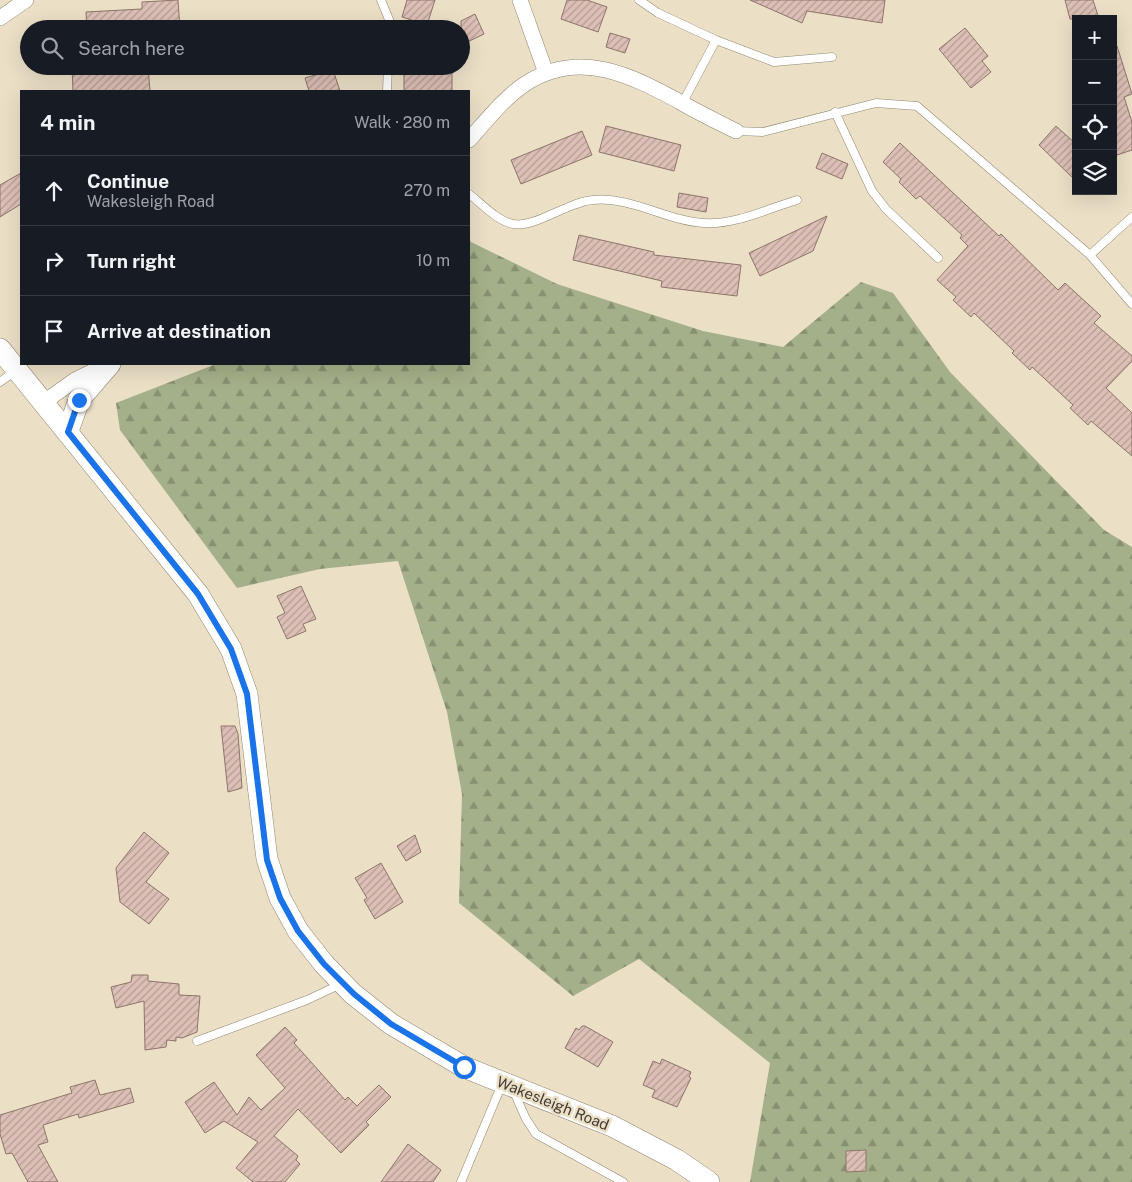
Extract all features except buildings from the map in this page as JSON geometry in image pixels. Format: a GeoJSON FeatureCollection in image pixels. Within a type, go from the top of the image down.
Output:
{"type":"FeatureCollection","features":[{"type":"Feature","properties":{"kind":"main road","name":"Wakesleigh Road"},"geometry":{"type":"LineString","coordinates":[[0,349],[8,376],[44,402],[198,594],[231,649],[247,694],[267,860],[280,898],[298,931],[324,964],[342,983],[391,1024],[464,1067],[612,1126],[677,1160],[709,1182]]}},
{"type":"Feature","properties":{"kind":"main road"},"geometry":{"type":"LineString","coordinates":[[68,432],[79,400],[109,365]]}},
{"type":"Feature","properties":{"kind":"street"},"geometry":{"type":"LineString","coordinates":[[0,18],[26,0]]}},
{"type":"Feature","properties":{"kind":"street"},"geometry":{"type":"LineString","coordinates":[[520,0],[546,73]]}},
{"type":"Feature","properties":{"kind":"street"},"geometry":{"type":"LineString","coordinates":[[470,139],[505,101],[525,84],[546,73],[576,67],[600,68],[645,82],[682,104],[736,131]]}},
{"type":"Feature","properties":{"kind":"street"},"geometry":{"type":"LineString","coordinates":[[44,402],[92,370],[107,365]]}},
{"type":"Feature","properties":{"kind":"lane"},"geometry":{"type":"LineString","coordinates":[[381,0],[389,20]]}},
{"type":"Feature","properties":{"kind":"lane"},"geometry":{"type":"LineString","coordinates":[[639,0],[658,12],[716,40],[774,62],[832,57]]}},
{"type":"Feature","properties":{"kind":"lane"},"geometry":{"type":"LineString","coordinates":[[682,104],[716,40]]}},
{"type":"Feature","properties":{"kind":"lane"},"geometry":{"type":"LineString","coordinates":[[386,90],[387,75]]}},
{"type":"Feature","properties":{"kind":"lane"},"geometry":{"type":"LineString","coordinates":[[736,131],[763,132],[876,103],[917,106],[1090,255],[1132,304]]}},
{"type":"Feature","properties":{"kind":"lane"},"geometry":{"type":"LineString","coordinates":[[835,112],[872,191],[886,209],[938,258]]}},
{"type":"Feature","properties":{"kind":"lane"},"geometry":{"type":"LineString","coordinates":[[470,195],[497,216],[513,224],[530,222],[575,203],[592,200],[612,200],[703,223],[724,223],[796,200]]}},
{"type":"Feature","properties":{"kind":"lane"},"geometry":{"type":"LineString","coordinates":[[1090,255],[1132,217]]}},
{"type":"Feature","properties":{"kind":"lane"},"geometry":{"type":"LineString","coordinates":[[198,1041],[307,1000],[342,983]]}},
{"type":"Feature","properties":{"kind":"lane"},"geometry":{"type":"LineString","coordinates":[[461,1182],[507,1084]]}},
{"type":"Feature","properties":{"kind":"lane"},"geometry":{"type":"LineString","coordinates":[[507,1084],[536,1134],[623,1182]]}},
{"type":"Feature","properties":{"kind":"green space"},"geometry":{"type":"Polygon","coordinates":[[[470,240],[557,284],[703,331],[783,347],[861,282],[893,293],[950,372],[1104,530],[1132,547],[1132,1182],[750,1182],[770,1063],[639,959],[573,996],[459,903],[462,794],[447,712],[398,561],[320,569],[237,588],[120,430],[116,403],[213,365],[470,365],[470,240]]]}},
{"type":"Feature","properties":{"kind":"route"},"geometry":{"type":"LineString","coordinates":[[79,400],[71,417],[68,432],[198,594],[231,649],[247,694],[267,860],[280,898],[298,931],[324,964],[354,994],[391,1024],[464,1067]]}}]}
